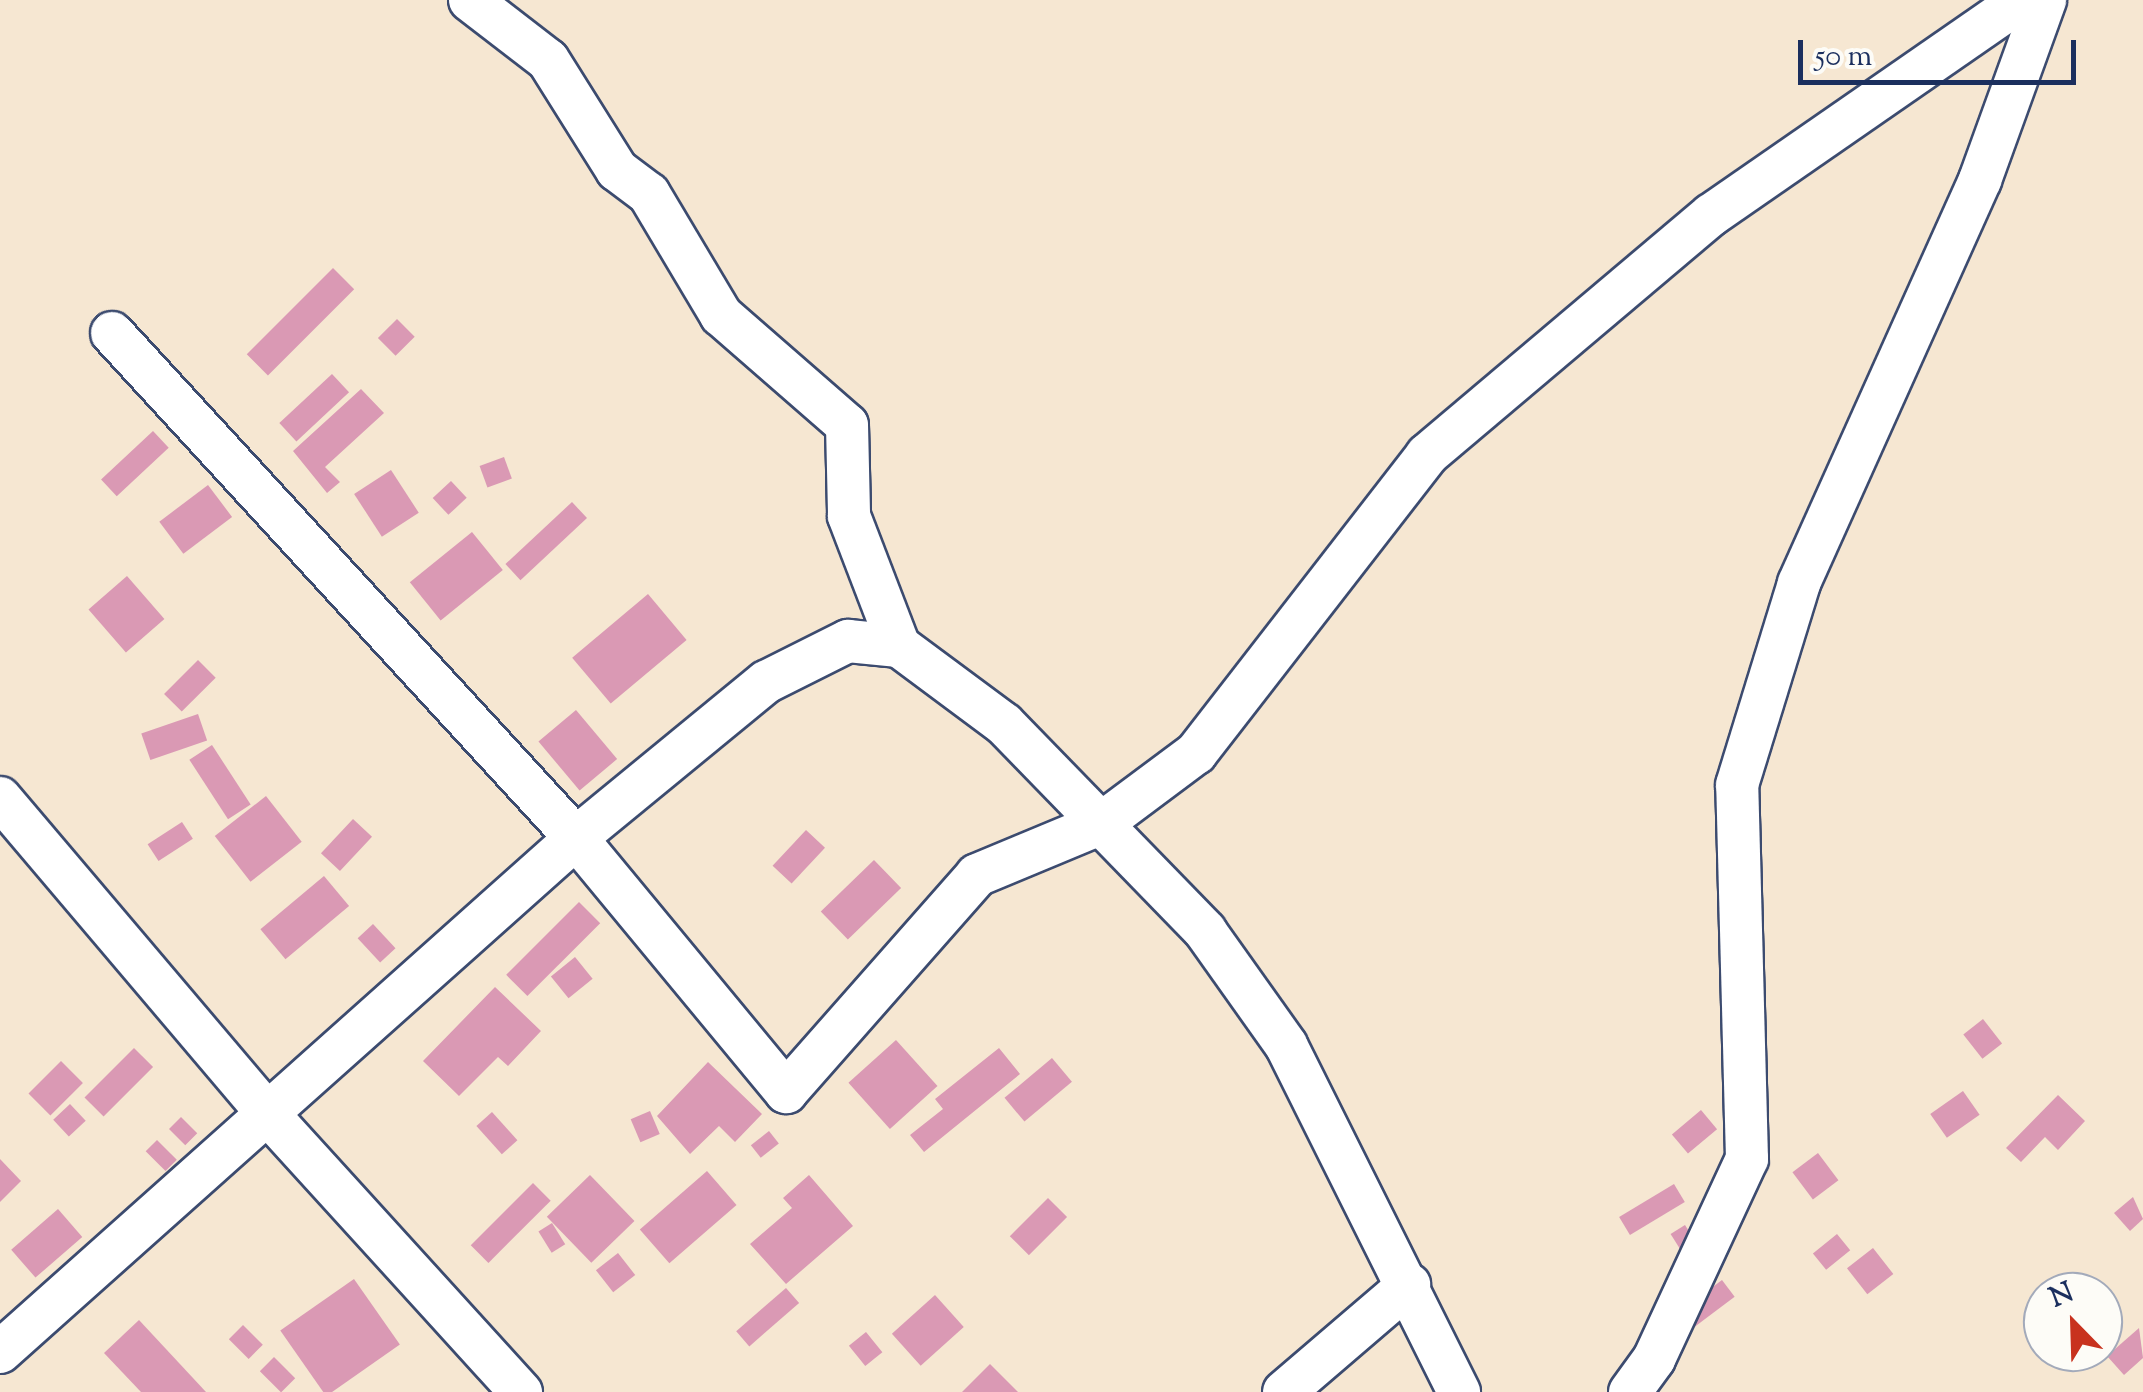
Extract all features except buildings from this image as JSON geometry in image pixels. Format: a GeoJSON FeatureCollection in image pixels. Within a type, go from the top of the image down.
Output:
{"type":"FeatureCollection","features":[{"type":"Feature","properties":{"kind":"street"},"geometry":{"type":"LineString","coordinates":[[470,0],[548,60],[618,170],[649,194],[721,315],[847,425],[848,516],[899,646]]}},
{"type":"Feature","properties":{"kind":"street"},"geometry":{"type":"LineString","coordinates":[[112,333],[576,838],[786,1092],[977,874],[1102,823],[1196,754],[1427,455],[1711,215],[2022,0]]}},
{"type":"Feature","properties":{"kind":"street"},"geometry":{"type":"LineString","coordinates":[[1630,1392],[1654,1359],[1747,1159],[1737,785],[1800,584],[1980,180],[2045,0]]}},
{"type":"Feature","properties":{"kind":"street"},"geometry":{"type":"LineString","coordinates":[[0,1352],[576,838],[792,666],[848,640],[899,646],[1004,724],[1205,931],[1286,1045],[1459,1392]]}},
{"type":"Feature","properties":{"kind":"street"},"geometry":{"type":"LineString","coordinates":[[0,798],[266,1112],[521,1392]]}},
{"type":"Feature","properties":{"kind":"street"},"geometry":{"type":"LineString","coordinates":[[1284,1392],[1409,1285]]}}]}
